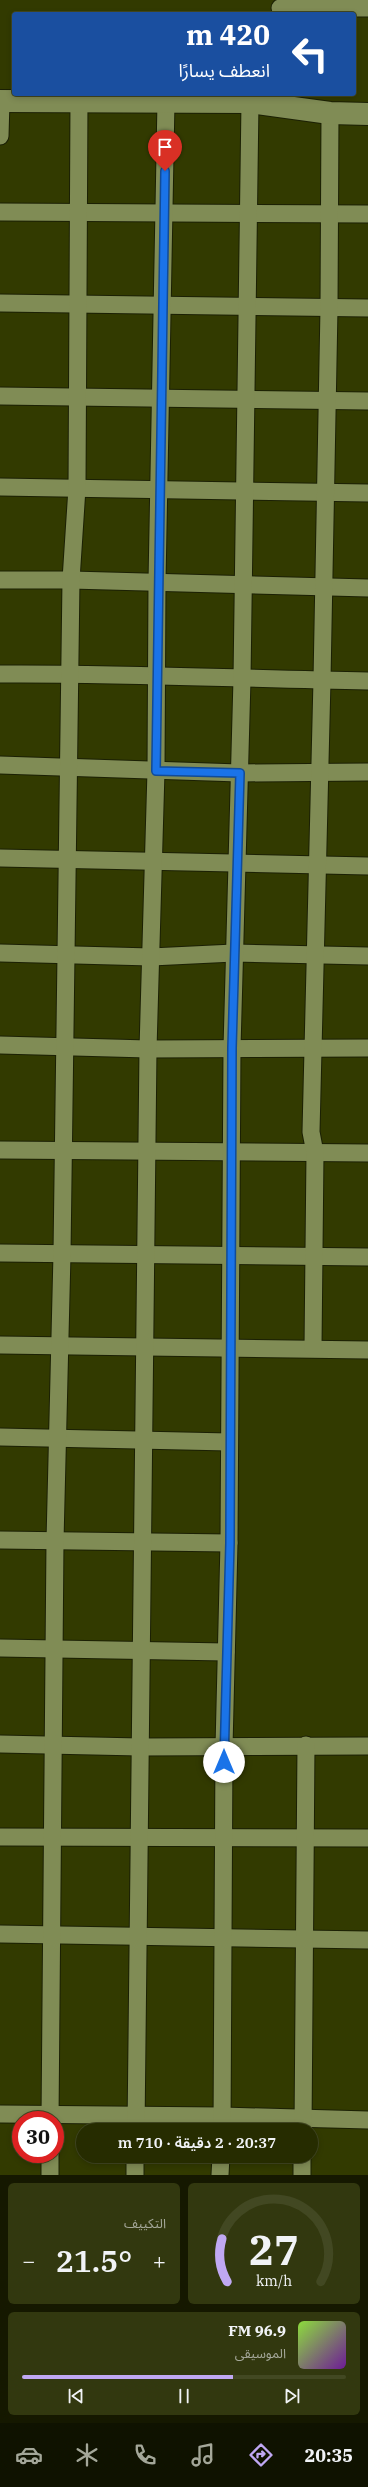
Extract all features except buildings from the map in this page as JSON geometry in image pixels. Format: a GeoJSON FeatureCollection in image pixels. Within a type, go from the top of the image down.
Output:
{"type":"FeatureCollection","features":[{"type":"Feature","properties":{"kind":"street"},"geometry":{"type":"LineString","coordinates":[[280,8],[368,8]]}},
{"type":"Feature","properties":{"kind":"street"},"geometry":{"type":"LineString","coordinates":[[0,136],[0,100],[250,102],[330,113],[368,114]]}},
{"type":"Feature","properties":{"kind":"street"},"geometry":{"type":"LineString","coordinates":[[50,2111],[52,1838],[56,1649],[55,1541],[58,1438],[58,1344],[62,1254],[64,1151],[65,954],[68,861],[71,580],[76,488],[80,100]]}},
{"type":"Feature","properties":{"kind":"street"},"geometry":{"type":"LineString","coordinates":[[64,2118],[136,2123],[144,1347],[147,1254],[148,1049],[156,771],[157,582],[164,306],[166,101]]}},
{"type":"Feature","properties":{"kind":"street"},"geometry":{"type":"LineString","coordinates":[[222,2123],[224,1747],[230,1543],[229,1442],[231,1347],[230,1255],[232,1048],[242,680],[242,585],[247,400],[250,102]]}},
{"type":"Feature","properties":{"kind":"street"},"geometry":{"type":"LineString","coordinates":[[313,1348],[315,1153],[311,1132],[312,1049],[319,865],[324,492],[328,401],[330,113]]}},
{"type":"Feature","properties":{"kind":"street"},"geometry":{"type":"LineString","coordinates":[[0,212],[368,214]]}},
{"type":"Feature","properties":{"kind":"street"},"geometry":{"type":"LineString","coordinates":[[0,302],[77,305],[368,308]]}},
{"type":"Feature","properties":{"kind":"street"},"geometry":{"type":"LineString","coordinates":[[0,396],[368,401]]}},
{"type":"Feature","properties":{"kind":"street"},"geometry":{"type":"LineString","coordinates":[[0,487],[368,493]]}},
{"type":"Feature","properties":{"kind":"street"},"geometry":{"type":"LineString","coordinates":[[0,580],[71,580],[368,588]]}},
{"type":"Feature","properties":{"kind":"street"},"geometry":{"type":"LineString","coordinates":[[0,674],[70,673],[242,680],[368,681]]}},
{"type":"Feature","properties":{"kind":"street"},"geometry":{"type":"LineString","coordinates":[[0,765],[240,773],[320,771],[368,772]]}},
{"type":"Feature","properties":{"kind":"street"},"geometry":{"type":"LineString","coordinates":[[0,858],[68,861],[368,866]]}},
{"type":"Feature","properties":{"kind":"street"},"geometry":{"type":"LineString","coordinates":[[0,953],[151,957],[234,953],[368,956]]}},
{"type":"Feature","properties":{"kind":"street"},"geometry":{"type":"LineString","coordinates":[[0,1044],[148,1049],[368,1048]]}},
{"type":"Feature","properties":{"kind":"street"},"geometry":{"type":"LineString","coordinates":[[0,1150],[368,1153]]}},
{"type":"Feature","properties":{"kind":"street"},"geometry":{"type":"LineString","coordinates":[[0,1253],[368,1257]]}},
{"type":"Feature","properties":{"kind":"street"},"geometry":{"type":"LineString","coordinates":[[0,1345],[58,1344],[144,1347],[313,1348],[368,1350]]}},
{"type":"Feature","properties":{"kind":"street"},"geometry":{"type":"LineString","coordinates":[[0,1437],[229,1442]]}},
{"type":"Feature","properties":{"kind":"street"},"geometry":{"type":"LineString","coordinates":[[0,1540],[230,1543]]}},
{"type":"Feature","properties":{"kind":"street"},"geometry":{"type":"LineString","coordinates":[[0,1648],[226,1652]]}},
{"type":"Feature","properties":{"kind":"street"},"geometry":{"type":"LineString","coordinates":[[0,1744],[140,1747],[306,1745],[368,1746]]}},
{"type":"Feature","properties":{"kind":"street"},"geometry":{"type":"LineString","coordinates":[[303,2123],[306,1745]]}},
{"type":"Feature","properties":{"kind":"street"},"geometry":{"type":"LineString","coordinates":[[0,1836],[140,1839],[368,1838]]}},
{"type":"Feature","properties":{"kind":"street"},"geometry":{"type":"LineString","coordinates":[[0,1934],[368,1940]]}},
{"type":"Feature","properties":{"kind":"street"},"geometry":{"type":"LineString","coordinates":[[0,2114],[12,2115]]}},
{"type":"Feature","properties":{"kind":"street"},"geometry":{"type":"LineString","coordinates":[[318,2123],[368,2120]]}},
{"type":"Feature","properties":{"kind":"street"},"geometry":{"type":"LineString","coordinates":[[50,2163],[50,2175]]}},
{"type":"Feature","properties":{"kind":"street"},"geometry":{"type":"LineString","coordinates":[[135,2163],[135,2175]]}},
{"type":"Feature","properties":{"kind":"street"},"geometry":{"type":"LineString","coordinates":[[220,2175],[221,2163]]}},
{"type":"Feature","properties":{"kind":"street"},"geometry":{"type":"LineString","coordinates":[[302,2163],[302,2175]]}},
{"type":"Feature","properties":{"kind":"route"},"geometry":{"type":"LineString","coordinates":[[165,171],[164,306],[157,582],[156,771],[240,773],[232,1048],[230,1255],[231,1347],[229,1442],[230,1543],[224,1762]]}}]}
